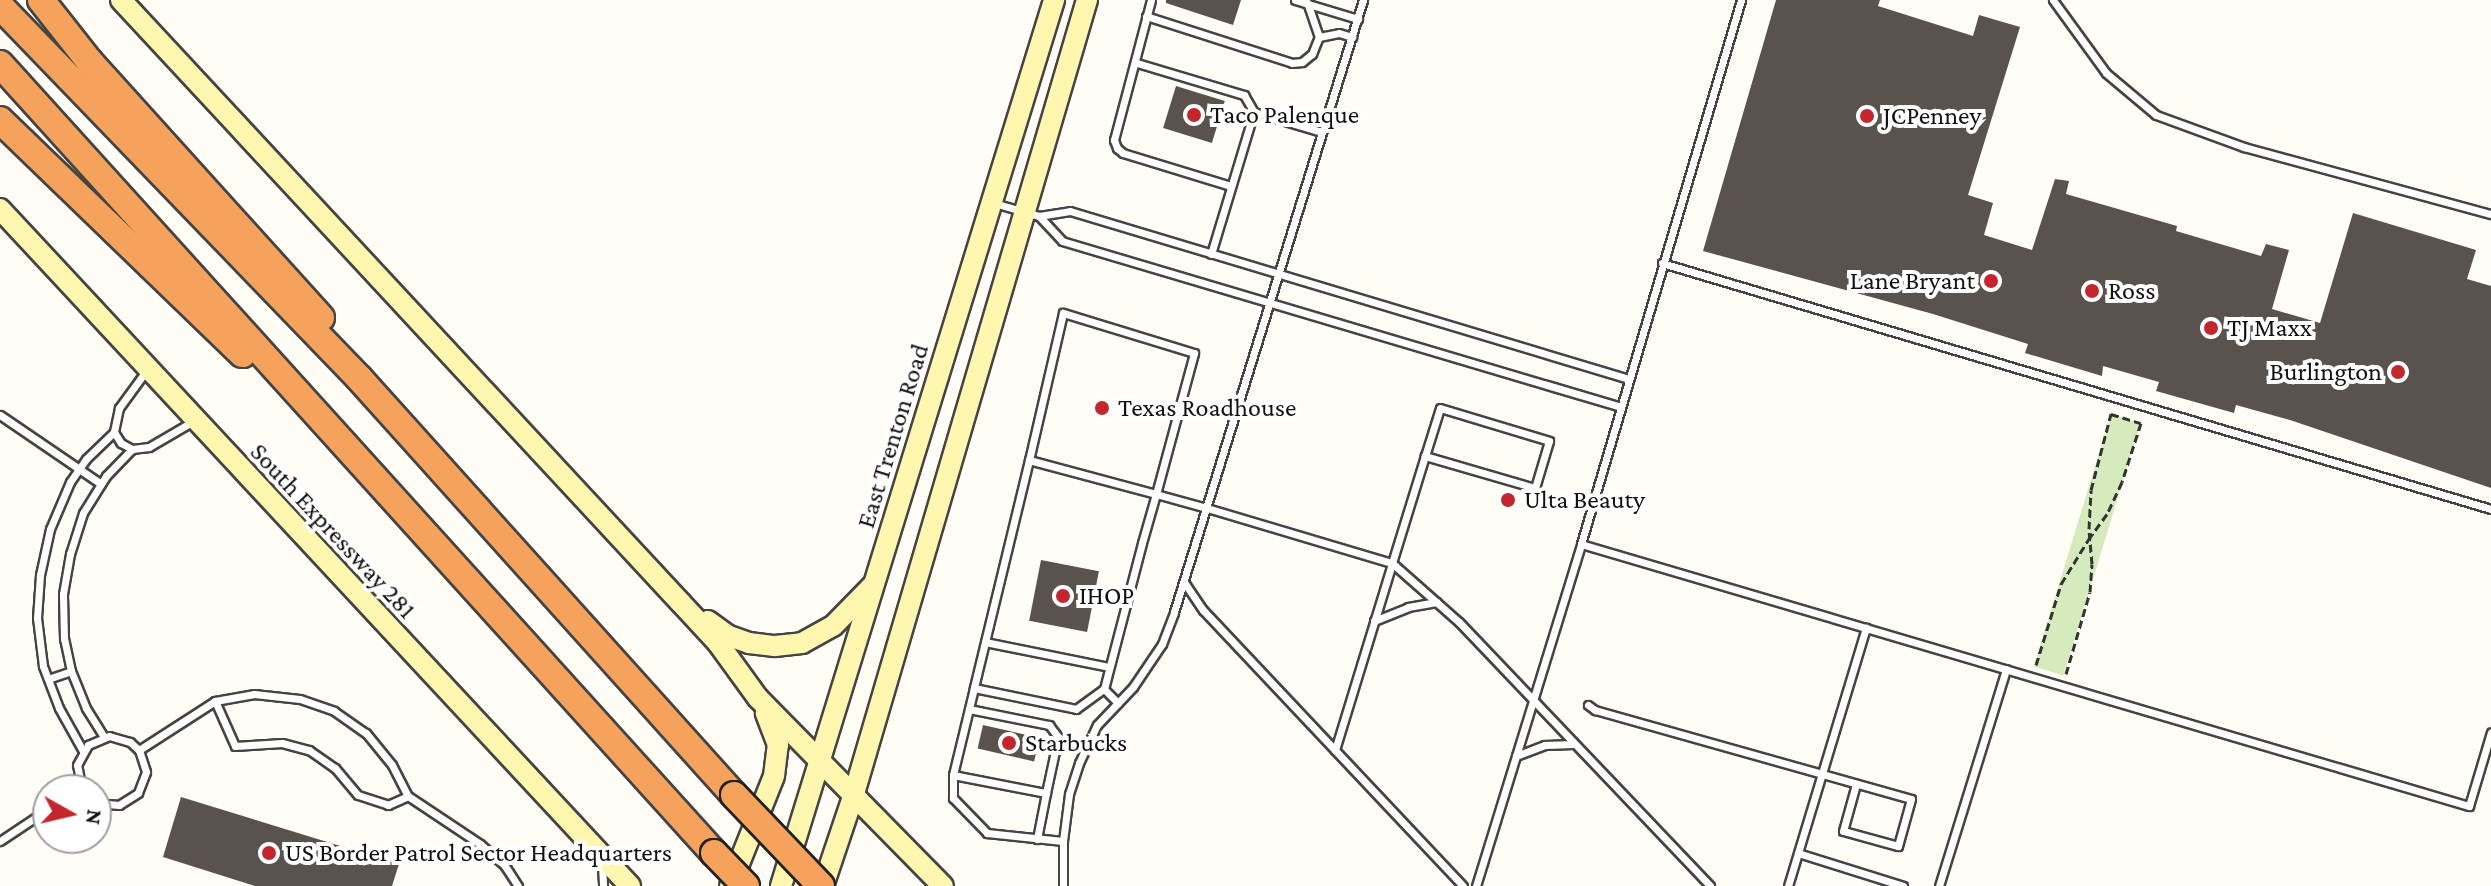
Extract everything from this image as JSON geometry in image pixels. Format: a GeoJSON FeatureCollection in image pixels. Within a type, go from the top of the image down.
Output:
{"type":"FeatureCollection","features":[{"type":"Feature","properties":{"kind":"highway"},"geometry":{"type":"LineString","coordinates":[[41,0],[89,61],[314,306],[359,378]]}},
{"type":"Feature","properties":{"kind":"highway"},"geometry":{"type":"LineString","coordinates":[[0,6],[359,378],[734,795],[822,886]]}},
{"type":"Feature","properties":{"kind":"highway"},"geometry":{"type":"LineString","coordinates":[[0,64],[137,213],[365,472],[746,886]]}},
{"type":"Feature","properties":{"kind":"highway"},"geometry":{"type":"LineString","coordinates":[[0,120],[365,472]]}},
{"type":"Feature","properties":{"kind":"main road"},"geometry":{"type":"LineString","coordinates":[[121,0],[718,643],[758,698],[943,886]]}},
{"type":"Feature","properties":{"kind":"main road","name":"East Trenton Road"},"geometry":{"type":"LineString","coordinates":[[781,886],[1054,0]]}},
{"type":"Feature","properties":{"kind":"main road"},"geometry":{"type":"LineString","coordinates":[[822,886],[853,797],[1031,214],[1087,0]]}},
{"type":"Feature","properties":{"kind":"main road","name":"South Expressway 281"},"geometry":{"type":"LineString","coordinates":[[0,209],[630,886]]}},
{"type":"Feature","properties":{"kind":"main road"},"geometry":{"type":"LineString","coordinates":[[681,603],[729,636],[763,645],[790,646],[818,637],[833,626],[877,580]]}},
{"type":"Feature","properties":{"kind":"main road"},"geometry":{"type":"LineString","coordinates":[[730,886],[774,776],[777,758],[776,735],[758,698]]}},
{"type":"Feature","properties":{"kind":"lane"},"geometry":{"type":"LineString","coordinates":[[1151,0],[1139,39],[1137,63],[1114,140],[1117,148],[1231,186]]}},
{"type":"Feature","properties":{"kind":"lane"},"geometry":{"type":"LineString","coordinates":[[1295,0],[1358,19]]}},
{"type":"Feature","properties":{"kind":"lane"},"geometry":{"type":"LineString","coordinates":[[1063,886],[1063,841],[1069,794],[1079,763],[1097,725],[1118,703],[1162,644],[1184,582],[1363,0]]}},
{"type":"Feature","properties":{"kind":"lane"},"geometry":{"type":"LineString","coordinates":[[1476,886],[1581,544],[1741,0]]}},
{"type":"Feature","properties":{"kind":"lane"},"geometry":{"type":"LineString","coordinates":[[2053,0],[2106,73],[2156,115],[2244,147],[2491,214]]}},
{"type":"Feature","properties":{"kind":"lane"},"geometry":{"type":"LineString","coordinates":[[1146,16],[1292,63],[1302,62],[1312,54],[1319,37],[1307,3]]}},
{"type":"Feature","properties":{"kind":"lane"},"geometry":{"type":"LineString","coordinates":[[1319,37],[1339,33],[1352,37]]}},
{"type":"Feature","properties":{"kind":"lane"},"geometry":{"type":"LineString","coordinates":[[1137,63],[1244,95],[1254,112],[1322,132]]}},
{"type":"Feature","properties":{"kind":"lane"},"geometry":{"type":"LineString","coordinates":[[1211,254],[1254,112]]}},
{"type":"Feature","properties":{"kind":"lane"},"geometry":{"type":"LineString","coordinates":[[993,202],[1031,214],[1070,211],[1629,379]]}},
{"type":"Feature","properties":{"kind":"lane"},"geometry":{"type":"LineString","coordinates":[[1031,214],[1062,241],[1621,407]]}},
{"type":"Feature","properties":{"kind":"lane"},"geometry":{"type":"LineString","coordinates":[[1662,263],[2491,509]]}},
{"type":"Feature","properties":{"kind":"lane"},"geometry":{"type":"LineString","coordinates":[[974,688],[1076,709],[1104,689],[1194,353],[1063,313],[953,775],[953,798],[987,833],[1063,841]]}},
{"type":"Feature","properties":{"kind":"lane"},"geometry":{"type":"LineString","coordinates":[[83,751],[59,708],[48,679],[37,618],[40,575],[50,529],[79,469],[114,432],[119,408],[148,369]]}},
{"type":"Feature","properties":{"kind":"lane"},"geometry":{"type":"LineString","coordinates":[[1335,750],[1374,621],[1425,456],[1440,408],[1549,441],[1535,488],[1425,456]]}},
{"type":"Feature","properties":{"kind":"lane"},"geometry":{"type":"LineString","coordinates":[[0,415],[101,484]]}},
{"type":"Feature","properties":{"kind":"lane"},"geometry":{"type":"LineString","coordinates":[[114,432],[121,443],[132,449],[149,447],[195,421]]}},
{"type":"Feature","properties":{"kind":"lane"},"geometry":{"type":"LineString","coordinates":[[104,737],[86,708],[71,671],[64,639],[63,594],[70,554],[83,513],[101,484],[132,449]]}},
{"type":"Feature","properties":{"kind":"lane"},"geometry":{"type":"LineString","coordinates":[[1029,460],[1207,508],[1392,563],[1437,601],[1710,886]]}},
{"type":"Feature","properties":{"kind":"lane"},"geometry":{"type":"LineString","coordinates":[[1581,544],[2469,806],[2491,732]]}},
{"type":"Feature","properties":{"kind":"lane"},"geometry":{"type":"LineString","coordinates":[[1184,582],[1203,610],[1463,886]]}},
{"type":"Feature","properties":{"kind":"lane"},"geometry":{"type":"LineString","coordinates":[[1374,621],[1408,607],[1437,601]]}},
{"type":"Feature","properties":{"kind":"lane"},"geometry":{"type":"LineString","coordinates":[[1788,886],[1866,628]]}},
{"type":"Feature","properties":{"kind":"lane"},"geometry":{"type":"LineString","coordinates":[[985,642],[1109,667]]}},
{"type":"Feature","properties":{"kind":"lane"},"geometry":{"type":"LineString","coordinates":[[1939,886],[2006,669]]}},
{"type":"Feature","properties":{"kind":"lane"},"geometry":{"type":"LineString","coordinates":[[48,679],[71,671]]}},
{"type":"Feature","properties":{"kind":"lane"},"geometry":{"type":"LineString","coordinates":[[1104,689],[1118,703]]}},
{"type":"Feature","properties":{"kind":"lane"},"geometry":{"type":"LineString","coordinates":[[139,750],[215,701],[254,694],[300,699],[334,711],[366,733],[392,765],[408,796],[480,844],[505,866],[514,884]]}},
{"type":"Feature","properties":{"kind":"lane"},"geometry":{"type":"LineString","coordinates":[[215,701],[235,746],[282,743],[309,750],[335,768],[358,795],[388,805],[408,796]]}},
{"type":"Feature","properties":{"kind":"lane"},"geometry":{"type":"LineString","coordinates":[[1588,705],[1595,710],[1911,799],[1898,846],[1843,831],[1856,784]]}},
{"type":"Feature","properties":{"kind":"lane"},"geometry":{"type":"LineString","coordinates":[[969,709],[1049,725],[1058,737],[1037,839]]}},
{"type":"Feature","properties":{"kind":"lane"},"geometry":{"type":"LineString","coordinates":[[78,774],[77,765],[83,751],[104,737],[120,737],[139,750],[146,772],[138,793],[119,805],[112,804]]}},
{"type":"Feature","properties":{"kind":"lane"},"geometry":{"type":"LineString","coordinates":[[1516,756],[1545,745],[1573,744]]}},
{"type":"Feature","properties":{"kind":"lane"},"geometry":{"type":"LineString","coordinates":[[953,775],[1046,793]]}},
{"type":"Feature","properties":{"kind":"lane"},"geometry":{"type":"LineString","coordinates":[[0,841],[32,820]]}},
{"type":"Feature","properties":{"kind":"lane"},"geometry":{"type":"LineString","coordinates":[[1798,853],[1903,886]]}},
{"type":"Feature","properties":{"kind":"lane"},"geometry":{"type":"LineString","coordinates":[[601,855],[603,886]]}},
{"type":"Feature","properties":{"kind":"path"},"geometry":{"type":"LineString","coordinates":[[2036,667],[2061,584],[2090,537],[2118,490],[2141,423],[2111,414],[2091,490],[2090,537],[2090,592],[2066,676]]}},
{"type":"Feature","properties":{"kind":"green space"},"geometry":{"type":"Polygon","coordinates":[[[2111,414],[2141,423],[2063,676],[2034,666],[2111,414]]]}},
{"type":"Feature","properties":{"kind":"building"},"geometry":{"type":"Polygon","coordinates":[[[1166,0],[1241,0],[1233,25],[1166,3],[1166,0]]]}},
{"type":"Feature","properties":{"kind":"building"},"geometry":{"type":"Polygon","coordinates":[[[1776,0],[1880,0],[1878,6],[1973,36],[1979,15],[2020,27],[1968,195],[1993,203],[1984,235],[2032,250],[2055,179],[2069,181],[2066,194],[2177,226],[2176,231],[2261,256],[2266,244],[2289,250],[2272,309],[2320,323],[2353,213],[2476,250],[2467,279],[2491,286],[2491,488],[2290,420],[2236,405],[2234,413],[2156,391],[2159,382],[2103,366],[2102,376],[2025,353],[2028,344],[1933,314],[1703,251],[1776,0]]]}},
{"type":"Feature","properties":{"kind":"building","name":"Taco Palenque"},"geometry":{"type":"Polygon","coordinates":[[[1176,86],[1225,101],[1212,143],[1163,128],[1176,86]]]}},
{"type":"Feature","properties":{"kind":"building","name":"IHOP"},"geometry":{"type":"Polygon","coordinates":[[[1041,560],[1099,571],[1087,632],[1029,621],[1041,560]]]}},
{"type":"Feature","properties":{"kind":"building","name":"Starbucks"},"geometry":{"type":"Polygon","coordinates":[[[983,725],[1040,738],[1034,761],[978,748],[983,725]]]}},
{"type":"Feature","properties":{"kind":"building"},"geometry":{"type":"Polygon","coordinates":[[[181,797],[399,864],[392,886],[255,886],[163,857],[181,797]]]}},
{"type":"Feature","properties":{"kind":"place","name":"Taco Palenque"},"geometry":{"type":"Point","coordinates":[1194,115]}},
{"type":"Feature","properties":{"kind":"place","name":"JCPenney"},"geometry":{"type":"Point","coordinates":[1867,116]}},
{"type":"Feature","properties":{"kind":"place","name":"Lane Bryant"},"geometry":{"type":"Point","coordinates":[1991,281]}},
{"type":"Feature","properties":{"kind":"place","name":"Ross"},"geometry":{"type":"Point","coordinates":[2092,291]}},
{"type":"Feature","properties":{"kind":"place","name":"TJ Maxx"},"geometry":{"type":"Point","coordinates":[2211,328]}},
{"type":"Feature","properties":{"kind":"place","name":"Burlington"},"geometry":{"type":"Point","coordinates":[2398,372]}},
{"type":"Feature","properties":{"kind":"place","name":"Texas Roadhouse"},"geometry":{"type":"Point","coordinates":[1102,408]}},
{"type":"Feature","properties":{"kind":"place","name":"Ulta Beauty"},"geometry":{"type":"Point","coordinates":[1508,500]}},
{"type":"Feature","properties":{"kind":"place","name":"IHOP"},"geometry":{"type":"Point","coordinates":[1063,596]}},
{"type":"Feature","properties":{"kind":"place","name":"Starbucks"},"geometry":{"type":"Point","coordinates":[1009,743]}},
{"type":"Feature","properties":{"kind":"place","name":"US Border Patrol Sector Headquarters"},"geometry":{"type":"Point","coordinates":[269,853]}}]}
